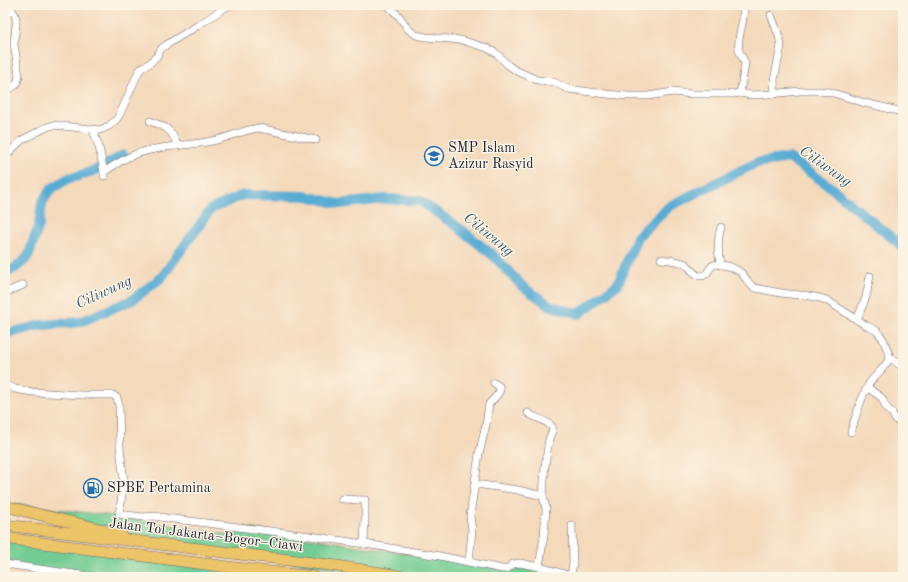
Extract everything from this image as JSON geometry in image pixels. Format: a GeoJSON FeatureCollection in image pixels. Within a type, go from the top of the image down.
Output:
{"type":"FeatureCollection","features":[{"type":"Feature","properties":{"kind":"highway"},"geometry":{"type":"LineString","coordinates":[[5,506],[140,538],[154,544]]}},
{"type":"Feature","properties":{"kind":"highway","name":"Jalan Tol Jakarta–Bogor–Ciawi"},"geometry":{"type":"LineString","coordinates":[[5,525],[337,566],[402,577]]}},
{"type":"Feature","properties":{"kind":"highway","name":"Jalan Tol Jakarta–Bogor–Ciawi"},"geometry":{"type":"LineString","coordinates":[[5,538],[314,577]]}},
{"type":"Feature","properties":{"kind":"street"},"geometry":{"type":"LineString","coordinates":[[5,92],[17,84],[19,76],[14,44],[16,18],[10,5]]}},
{"type":"Feature","properties":{"kind":"street"},"geometry":{"type":"LineString","coordinates":[[5,156],[22,140],[51,126],[92,130],[104,129],[117,119],[139,71],[143,67],[149,64],[166,45],[229,5]]}},
{"type":"Feature","properties":{"kind":"street"},"geometry":{"type":"LineString","coordinates":[[312,5],[328,5]]}},
{"type":"Feature","properties":{"kind":"street"},"geometry":{"type":"LineString","coordinates":[[387,5],[408,29],[416,35],[462,40],[487,48],[496,53],[515,70],[537,80],[556,83],[568,89],[629,96],[648,96],[673,92],[691,94],[740,93],[751,95],[775,94],[805,90],[822,91],[903,112]]}},
{"type":"Feature","properties":{"kind":"street"},"geometry":{"type":"LineString","coordinates":[[740,93],[745,64],[738,48],[744,18],[744,12],[741,5]]}},
{"type":"Feature","properties":{"kind":"street"},"geometry":{"type":"LineString","coordinates":[[771,15],[781,46],[775,75],[775,94]]}},
{"type":"Feature","properties":{"kind":"street"},"geometry":{"type":"LineString","coordinates":[[150,121],[167,128],[176,143]]}},
{"type":"Feature","properties":{"kind":"street"},"geometry":{"type":"LineString","coordinates":[[92,130],[99,146],[103,171],[134,154],[176,143],[212,141],[246,130],[259,128],[316,140]]}},
{"type":"Feature","properties":{"kind":"street"},"geometry":{"type":"LineString","coordinates":[[720,265],[718,244],[721,227]]}},
{"type":"Feature","properties":{"kind":"street"},"geometry":{"type":"LineString","coordinates":[[661,259],[685,264],[697,275],[701,276],[708,272],[715,264],[731,267],[744,274],[753,287],[783,293],[819,297],[833,303],[857,320],[880,333],[890,357],[903,368]]}},
{"type":"Feature","properties":{"kind":"street"},"geometry":{"type":"LineString","coordinates":[[857,320],[866,297],[870,276]]}},
{"type":"Feature","properties":{"kind":"street"},"geometry":{"type":"LineString","coordinates":[[5,293],[23,284]]}},
{"type":"Feature","properties":{"kind":"street"},"geometry":{"type":"LineString","coordinates":[[851,432],[861,398],[872,380],[888,364],[890,357]]}},
{"type":"Feature","properties":{"kind":"street"},"geometry":{"type":"LineString","coordinates":[[469,562],[472,530],[470,516],[479,454],[486,425],[488,407],[500,390],[499,386],[494,383]]}},
{"type":"Feature","properties":{"kind":"street"},"geometry":{"type":"LineString","coordinates":[[5,384],[15,389],[32,392],[113,395],[117,398],[119,406],[120,447],[124,482],[119,514],[143,517],[154,516],[310,536],[421,553],[505,569],[508,569],[517,563],[573,576],[572,525]]}},
{"type":"Feature","properties":{"kind":"street"},"geometry":{"type":"LineString","coordinates":[[867,387],[882,398],[886,407],[895,419],[903,425]]}},
{"type":"Feature","properties":{"kind":"street"},"geometry":{"type":"LineString","coordinates":[[528,413],[541,419],[553,428],[553,431],[548,439],[547,446],[543,496],[546,509],[544,536],[539,567]]}},
{"type":"Feature","properties":{"kind":"street"},"geometry":{"type":"LineString","coordinates":[[475,484],[522,490],[543,496]]}},
{"type":"Feature","properties":{"kind":"street"},"geometry":{"type":"LineString","coordinates":[[342,500],[364,500],[364,544]]}},
{"type":"Feature","properties":{"kind":"street"},"geometry":{"type":"LineString","coordinates":[[5,564],[95,577]]}},
{"type":"Feature","properties":{"kind":"green space"},"geometry":{"type":"Polygon","coordinates":[[[14,504],[121,517],[235,536],[239,527],[497,568],[528,564],[526,569],[539,571],[558,577],[403,577],[154,544],[14,504]]]}},
{"type":"Feature","properties":{"kind":"green space"},"geometry":{"type":"Polygon","coordinates":[[[5,538],[313,577],[97,577],[5,565],[5,538]]]}},
{"type":"Feature","properties":{"kind":"waterway"},"geometry":{"type":"LineString","coordinates":[[5,274],[25,260],[29,254],[39,225],[42,203],[51,189],[69,178],[96,170],[123,155]]}},
{"type":"Feature","properties":{"kind":"waterway","name":"Ciliwung"},"geometry":{"type":"LineString","coordinates":[[5,334],[41,325],[80,322],[132,300],[162,277],[211,209],[243,195],[307,196],[339,204],[385,199],[420,201],[459,228],[494,256],[522,286],[551,306],[579,314],[618,284],[637,237],[670,206],[756,163],[789,158],[828,185],[903,247]]}},
{"type":"Feature","properties":{"kind":"place","name":"SMP Islam Azizur Rasyid"},"geometry":{"type":"Point","coordinates":[434,156]}},
{"type":"Feature","properties":{"kind":"place","name":"SPBE Pertamina"},"geometry":{"type":"Point","coordinates":[93,488]}}]}
